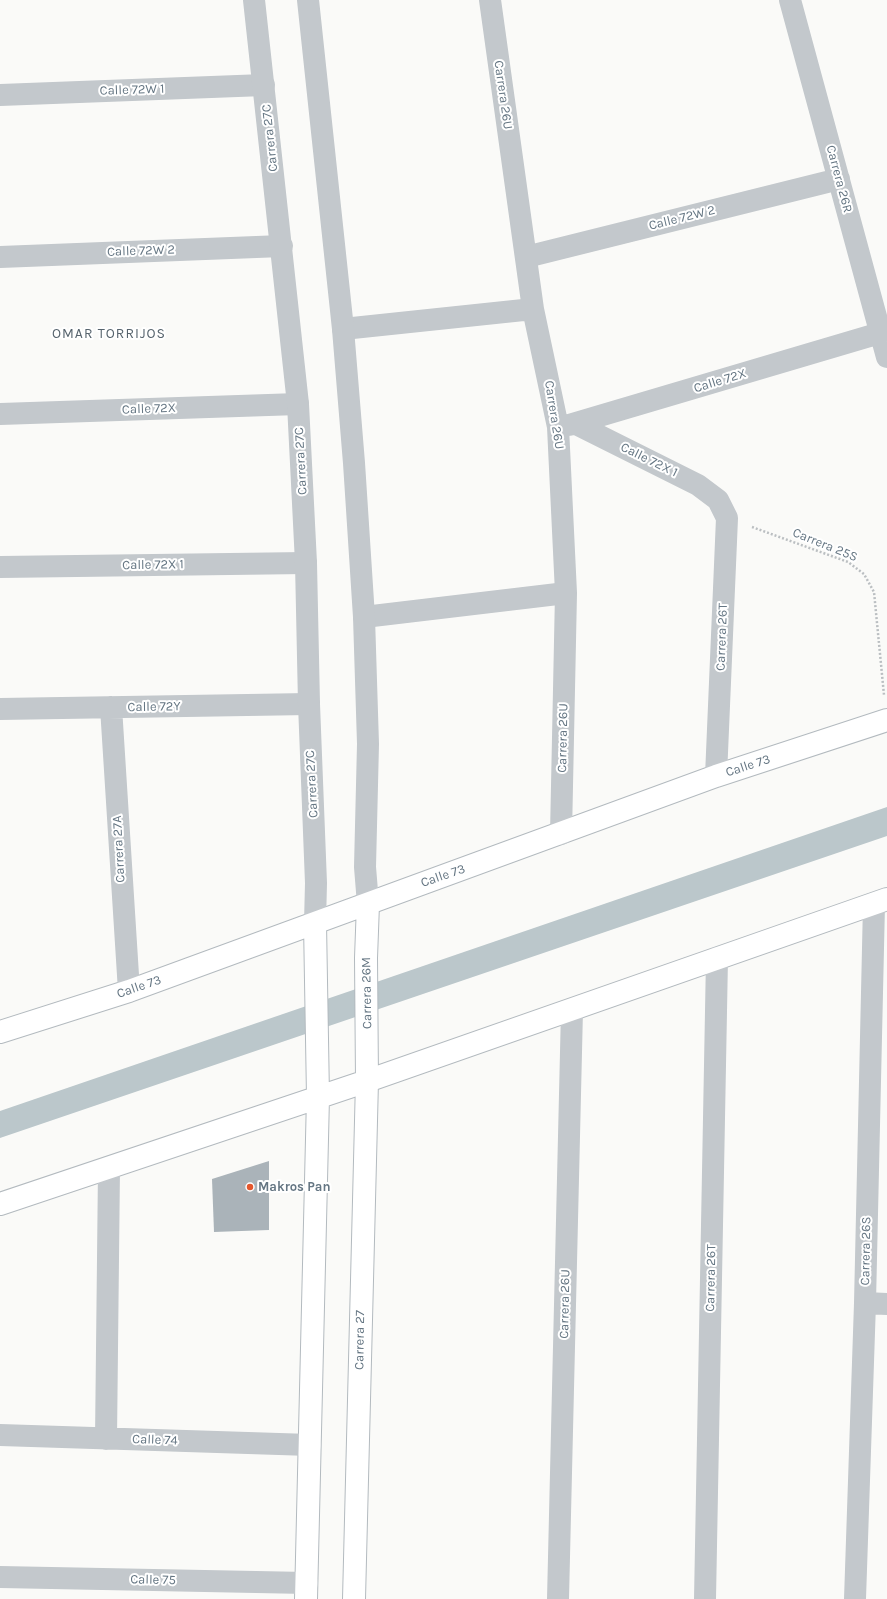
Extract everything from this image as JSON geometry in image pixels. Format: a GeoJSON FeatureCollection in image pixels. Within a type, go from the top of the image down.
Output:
{"type":"FeatureCollection","features":[{"type":"Feature","properties":{"kind":"main road","name":"Calle 73"},"geometry":{"type":"LineString","coordinates":[[0,1032],[128,991],[561,834],[716,776],[887,720]]}},
{"type":"Feature","properties":{"kind":"main road"},"geometry":{"type":"LineString","coordinates":[[0,1204],[367,1081],[880,901]]}},
{"type":"Feature","properties":{"kind":"main road","name":"Carrera 26M"},"geometry":{"type":"LineString","coordinates":[[367,1081],[366,958],[368,904]]}},
{"type":"Feature","properties":{"kind":"main road"},"geometry":{"type":"LineString","coordinates":[[306,1591],[318,1097],[315,923]]}},
{"type":"Feature","properties":{"kind":"main road","name":"Carrera 27"},"geometry":{"type":"LineString","coordinates":[[354,1599],[367,1081]]}},
{"type":"Feature","properties":{"kind":"street","name":"Carrera 27C"},"geometry":{"type":"LineString","coordinates":[[254,0],[282,246],[298,404],[306,563],[309,704],[316,883],[315,923]]}},
{"type":"Feature","properties":{"kind":"street"},"geometry":{"type":"LineString","coordinates":[[308,0],[343,329],[354,463],[364,617],[368,744],[365,867],[368,904]]}},
{"type":"Feature","properties":{"kind":"street","name":"Carrera 26U"},"geometry":{"type":"LineString","coordinates":[[490,0],[533,309],[567,426],[566,593],[561,834]]}},
{"type":"Feature","properties":{"kind":"street","name":"Carrera 26R"},"geometry":{"type":"LineString","coordinates":[[790,0],[839,179],[881,308],[880,333],[887,357]]}},
{"type":"Feature","properties":{"kind":"street","name":"Calle 72W 1"},"geometry":{"type":"LineString","coordinates":[[0,95],[264,85]]}},
{"type":"Feature","properties":{"kind":"street","name":"Calle 72W 2"},"geometry":{"type":"LineString","coordinates":[[526,257],[839,179]]}},
{"type":"Feature","properties":{"kind":"street","name":"Calle 72W 2"},"geometry":{"type":"LineString","coordinates":[[0,257],[282,246]]}},
{"type":"Feature","properties":{"kind":"street"},"geometry":{"type":"LineString","coordinates":[[343,329],[533,309]]}},
{"type":"Feature","properties":{"kind":"street","name":"Calle 72X"},"geometry":{"type":"LineString","coordinates":[[567,426],[880,333]]}},
{"type":"Feature","properties":{"kind":"street","name":"Calle 72X"},"geometry":{"type":"LineString","coordinates":[[0,414],[298,404]]}},
{"type":"Feature","properties":{"kind":"street","name":"Calle 72X 1"},"geometry":{"type":"LineString","coordinates":[[567,426],[698,484],[723,509]]}},
{"type":"Feature","properties":{"kind":"street","name":"Carrera 26T"},"geometry":{"type":"LineString","coordinates":[[716,776],[723,509]]}},
{"type":"Feature","properties":{"kind":"street","name":"Calle 72X 1"},"geometry":{"type":"LineString","coordinates":[[0,567],[306,563]]}},
{"type":"Feature","properties":{"kind":"street"},"geometry":{"type":"LineString","coordinates":[[364,617],[566,593]]}},
{"type":"Feature","properties":{"kind":"street","name":"Calle 72Y"},"geometry":{"type":"LineString","coordinates":[[0,709],[309,704]]}},
{"type":"Feature","properties":{"kind":"street","name":"Carrera 27A"},"geometry":{"type":"LineString","coordinates":[[111,707],[128,991]]}},
{"type":"Feature","properties":{"kind":"street","name":"Carrera 26S"},"geometry":{"type":"LineString","coordinates":[[855,1599],[880,901]]}},
{"type":"Feature","properties":{"kind":"street","name":"Carrera 26T"},"geometry":{"type":"LineString","coordinates":[[705,1599],[717,958]]}},
{"type":"Feature","properties":{"kind":"street","name":"Carrera 26U"},"geometry":{"type":"LineString","coordinates":[[558,1599],[572,1010]]}},
{"type":"Feature","properties":{"kind":"street"},"geometry":{"type":"LineString","coordinates":[[106,1438],[109,1168]]}},
{"type":"Feature","properties":{"kind":"street"},"geometry":{"type":"LineString","coordinates":[[865,1303],[887,1304]]}},
{"type":"Feature","properties":{"kind":"street","name":"Calle 74"},"geometry":{"type":"LineString","coordinates":[[0,1435],[310,1446]]}},
{"type":"Feature","properties":{"kind":"street","name":"Calle 75"},"geometry":{"type":"LineString","coordinates":[[0,1577],[306,1591]]}},
{"type":"Feature","properties":{"kind":"path","name":"Carrera 25S"},"geometry":{"type":"LineString","coordinates":[[723,509],[848,562],[864,574],[874,592],[887,720]]}},
{"type":"Feature","properties":{"kind":"shaded area"},"geometry":{"type":"Polygon","coordinates":[[[887,807],[887,836],[0,1138],[0,1111],[887,807]]]}},
{"type":"Feature","properties":{"kind":"building"},"geometry":{"type":"Polygon","coordinates":[[[269,1161],[269,1230],[214,1232],[212,1179],[269,1161]]]}},
{"type":"Feature","properties":{"kind":"place","name":"Makros Pan"},"geometry":{"type":"Point","coordinates":[250,1187]}},
{"type":"Feature","properties":{"kind":"district","name":"OMAR TORRIJOS"},"geometry":{"type":"Point","coordinates":[109,334]}}]}
